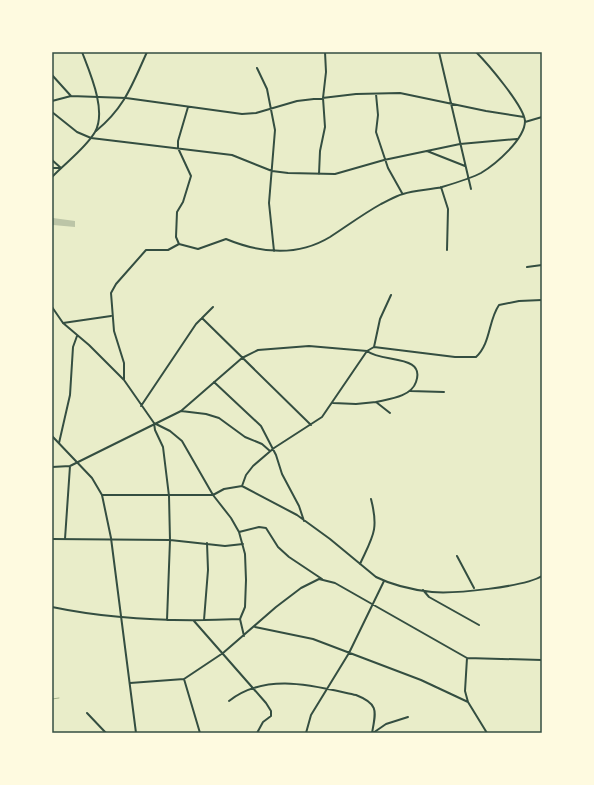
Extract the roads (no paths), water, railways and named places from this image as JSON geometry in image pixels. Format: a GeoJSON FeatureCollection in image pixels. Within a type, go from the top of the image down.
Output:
{"type":"FeatureCollection","features":[{"type":"Feature","properties":{"kind":"street"},"geometry":{"type":"LineString","coordinates":[[82,52],[90,71],[97,97],[99,111],[96,131]]}},
{"type":"Feature","properties":{"kind":"street"},"geometry":{"type":"LineString","coordinates":[[52,177],[91,138],[96,131],[110,120],[126,98],[147,52]]}},
{"type":"Feature","properties":{"kind":"street"},"geometry":{"type":"LineString","coordinates":[[319,174],[320,151],[325,127],[322,98],[326,72],[325,52]]}},
{"type":"Feature","properties":{"kind":"street"},"geometry":{"type":"LineString","coordinates":[[439,52],[471,189]]}},
{"type":"Feature","properties":{"kind":"street"},"geometry":{"type":"LineString","coordinates":[[124,380],[124,363],[111,316],[111,293],[116,284],[146,250],[168,250],[180,244],[198,249],[226,239],[242,246],[274,252],[307,248],[329,237],[363,213],[403,194],[441,187],[480,174],[495,163],[517,139],[525,122],[524,117],[499,78],[476,52]]}},
{"type":"Feature","properties":{"kind":"street"},"geometry":{"type":"LineString","coordinates":[[257,68],[267,89],[272,108],[275,130],[269,203],[274,252]]}},
{"type":"Feature","properties":{"kind":"street"},"geometry":{"type":"LineString","coordinates":[[52,75],[71,96]]}},
{"type":"Feature","properties":{"kind":"street"},"geometry":{"type":"LineString","coordinates":[[52,101],[71,96],[126,98],[242,114],[256,113],[297,102],[322,98],[356,94],[400,93],[524,117]]}},
{"type":"Feature","properties":{"kind":"street"},"geometry":{"type":"LineString","coordinates":[[376,94],[378,115],[376,132],[384,160],[403,194]]}},
{"type":"Feature","properties":{"kind":"street"},"geometry":{"type":"LineString","coordinates":[[180,244],[176,237],[177,212],[183,202],[191,176],[178,148],[178,141],[188,107]]}},
{"type":"Feature","properties":{"kind":"street"},"geometry":{"type":"LineString","coordinates":[[52,112],[77,132],[91,138],[232,155],[272,171],[288,173],[336,174],[384,160],[460,144],[517,139]]}},
{"type":"Feature","properties":{"kind":"street"},"geometry":{"type":"LineString","coordinates":[[525,122],[542,117]]}},
{"type":"Feature","properties":{"kind":"street"},"geometry":{"type":"LineString","coordinates":[[426,151],[465,166]]}},
{"type":"Feature","properties":{"kind":"street"},"geometry":{"type":"LineString","coordinates":[[52,160],[61,168]]}},
{"type":"Feature","properties":{"kind":"street"},"geometry":{"type":"LineString","coordinates":[[52,168],[61,168]]}},
{"type":"Feature","properties":{"kind":"street"},"geometry":{"type":"LineString","coordinates":[[441,187],[448,209],[447,250]]}},
{"type":"Feature","properties":{"kind":"street"},"geometry":{"type":"LineString","coordinates":[[527,267],[542,265]]}},
{"type":"Feature","properties":{"kind":"street"},"geometry":{"type":"LineString","coordinates":[[374,347],[380,319],[391,295]]}},
{"type":"Feature","properties":{"kind":"street"},"geometry":{"type":"LineString","coordinates":[[242,486],[246,475],[253,466],[270,451],[290,436],[311,425],[322,417],[333,403],[367,351],[374,347],[455,357],[476,357],[481,353],[488,337],[493,315],[499,305],[519,301],[542,300]]}},
{"type":"Feature","properties":{"kind":"street"},"geometry":{"type":"LineString","coordinates":[[52,307],[63,323],[89,345],[124,380],[154,423],[170,431],[182,441],[213,495],[239,532],[243,544],[246,587],[245,607],[240,619],[244,636]]}},
{"type":"Feature","properties":{"kind":"street"},"geometry":{"type":"LineString","coordinates":[[141,406],[196,324],[213,307]]}},
{"type":"Feature","properties":{"kind":"street"},"geometry":{"type":"LineString","coordinates":[[63,323],[111,316]]}},
{"type":"Feature","properties":{"kind":"street"},"geometry":{"type":"LineString","coordinates":[[202,318],[311,425]]}},
{"type":"Feature","properties":{"kind":"street"},"geometry":{"type":"LineString","coordinates":[[59,443],[70,395],[73,347],[77,336]]}},
{"type":"Feature","properties":{"kind":"street"},"geometry":{"type":"LineString","coordinates":[[52,467],[70,466],[181,410],[242,358],[258,350],[308,346],[367,351],[390,360],[406,361],[414,366],[417,371],[416,382],[410,391]]}},
{"type":"Feature","properties":{"kind":"street"},"geometry":{"type":"LineString","coordinates":[[214,382],[255,419],[266,433],[282,474],[299,506],[304,521]]}},
{"type":"Feature","properties":{"kind":"street"},"geometry":{"type":"LineString","coordinates":[[333,403],[356,404],[376,402],[400,396],[410,391],[444,392]]}},
{"type":"Feature","properties":{"kind":"street"},"geometry":{"type":"LineString","coordinates":[[376,402],[390,413]]}},
{"type":"Feature","properties":{"kind":"street"},"geometry":{"type":"LineString","coordinates":[[181,410],[206,414],[219,418],[245,437],[262,444],[270,451]]}},
{"type":"Feature","properties":{"kind":"street"},"geometry":{"type":"LineString","coordinates":[[154,423],[155,430],[163,447],[169,496],[170,540],[167,620]]}},
{"type":"Feature","properties":{"kind":"street"},"geometry":{"type":"LineString","coordinates":[[52,436],[92,478],[102,495],[111,538],[136,733]]}},
{"type":"Feature","properties":{"kind":"street"},"geometry":{"type":"LineString","coordinates":[[65,538],[70,466]]}},
{"type":"Feature","properties":{"kind":"street"},"geometry":{"type":"LineString","coordinates":[[102,495],[213,495],[224,489],[242,486],[304,521],[376,577],[384,581],[422,590],[442,592],[497,587],[542,576]]}},
{"type":"Feature","properties":{"kind":"street"},"geometry":{"type":"LineString","coordinates":[[360,564],[376,524],[371,498]]}},
{"type":"Feature","properties":{"kind":"street"},"geometry":{"type":"LineString","coordinates":[[239,532],[259,527],[266,528],[278,547],[308,571],[323,579],[335,583],[467,658],[542,660]]}},
{"type":"Feature","properties":{"kind":"street"},"geometry":{"type":"LineString","coordinates":[[52,538],[170,540],[225,546],[243,544]]}},
{"type":"Feature","properties":{"kind":"street"},"geometry":{"type":"LineString","coordinates":[[204,620],[208,570],[207,543]]}},
{"type":"Feature","properties":{"kind":"street"},"geometry":{"type":"LineString","coordinates":[[457,556],[474,589]]}},
{"type":"Feature","properties":{"kind":"street"},"geometry":{"type":"LineString","coordinates":[[130,683],[184,679],[224,653],[287,598],[316,580],[323,579]]}},
{"type":"Feature","properties":{"kind":"street"},"geometry":{"type":"LineString","coordinates":[[306,733],[311,715],[349,653],[384,581]]}},
{"type":"Feature","properties":{"kind":"street"},"geometry":{"type":"LineString","coordinates":[[422,590],[429,597],[479,625]]}},
{"type":"Feature","properties":{"kind":"street"},"geometry":{"type":"LineString","coordinates":[[52,606],[86,614],[121,619],[240,619]]}},
{"type":"Feature","properties":{"kind":"street"},"geometry":{"type":"LineString","coordinates":[[194,620],[224,653],[271,711],[270,716],[263,722],[257,733]]}},
{"type":"Feature","properties":{"kind":"street"},"geometry":{"type":"LineString","coordinates":[[255,627],[302,635],[421,680],[468,702]]}},
{"type":"Feature","properties":{"kind":"street"},"geometry":{"type":"LineString","coordinates":[[467,658],[465,691],[468,702],[487,733]]}},
{"type":"Feature","properties":{"kind":"street"},"geometry":{"type":"LineString","coordinates":[[184,679],[200,733]]}},
{"type":"Feature","properties":{"kind":"street"},"geometry":{"type":"LineString","coordinates":[[229,701],[252,687],[278,682],[356,695],[371,702],[375,709],[372,733]]}},
{"type":"Feature","properties":{"kind":"street"},"geometry":{"type":"LineString","coordinates":[[87,713],[106,733]]}},
{"type":"Feature","properties":{"kind":"street"},"geometry":{"type":"LineString","coordinates":[[372,733],[386,724],[408,717]]}},
{"type":"Feature","properties":{"kind":"waterway"},"geometry":{"type":"LineString","coordinates":[[52,699],[59,698]]}}]}
